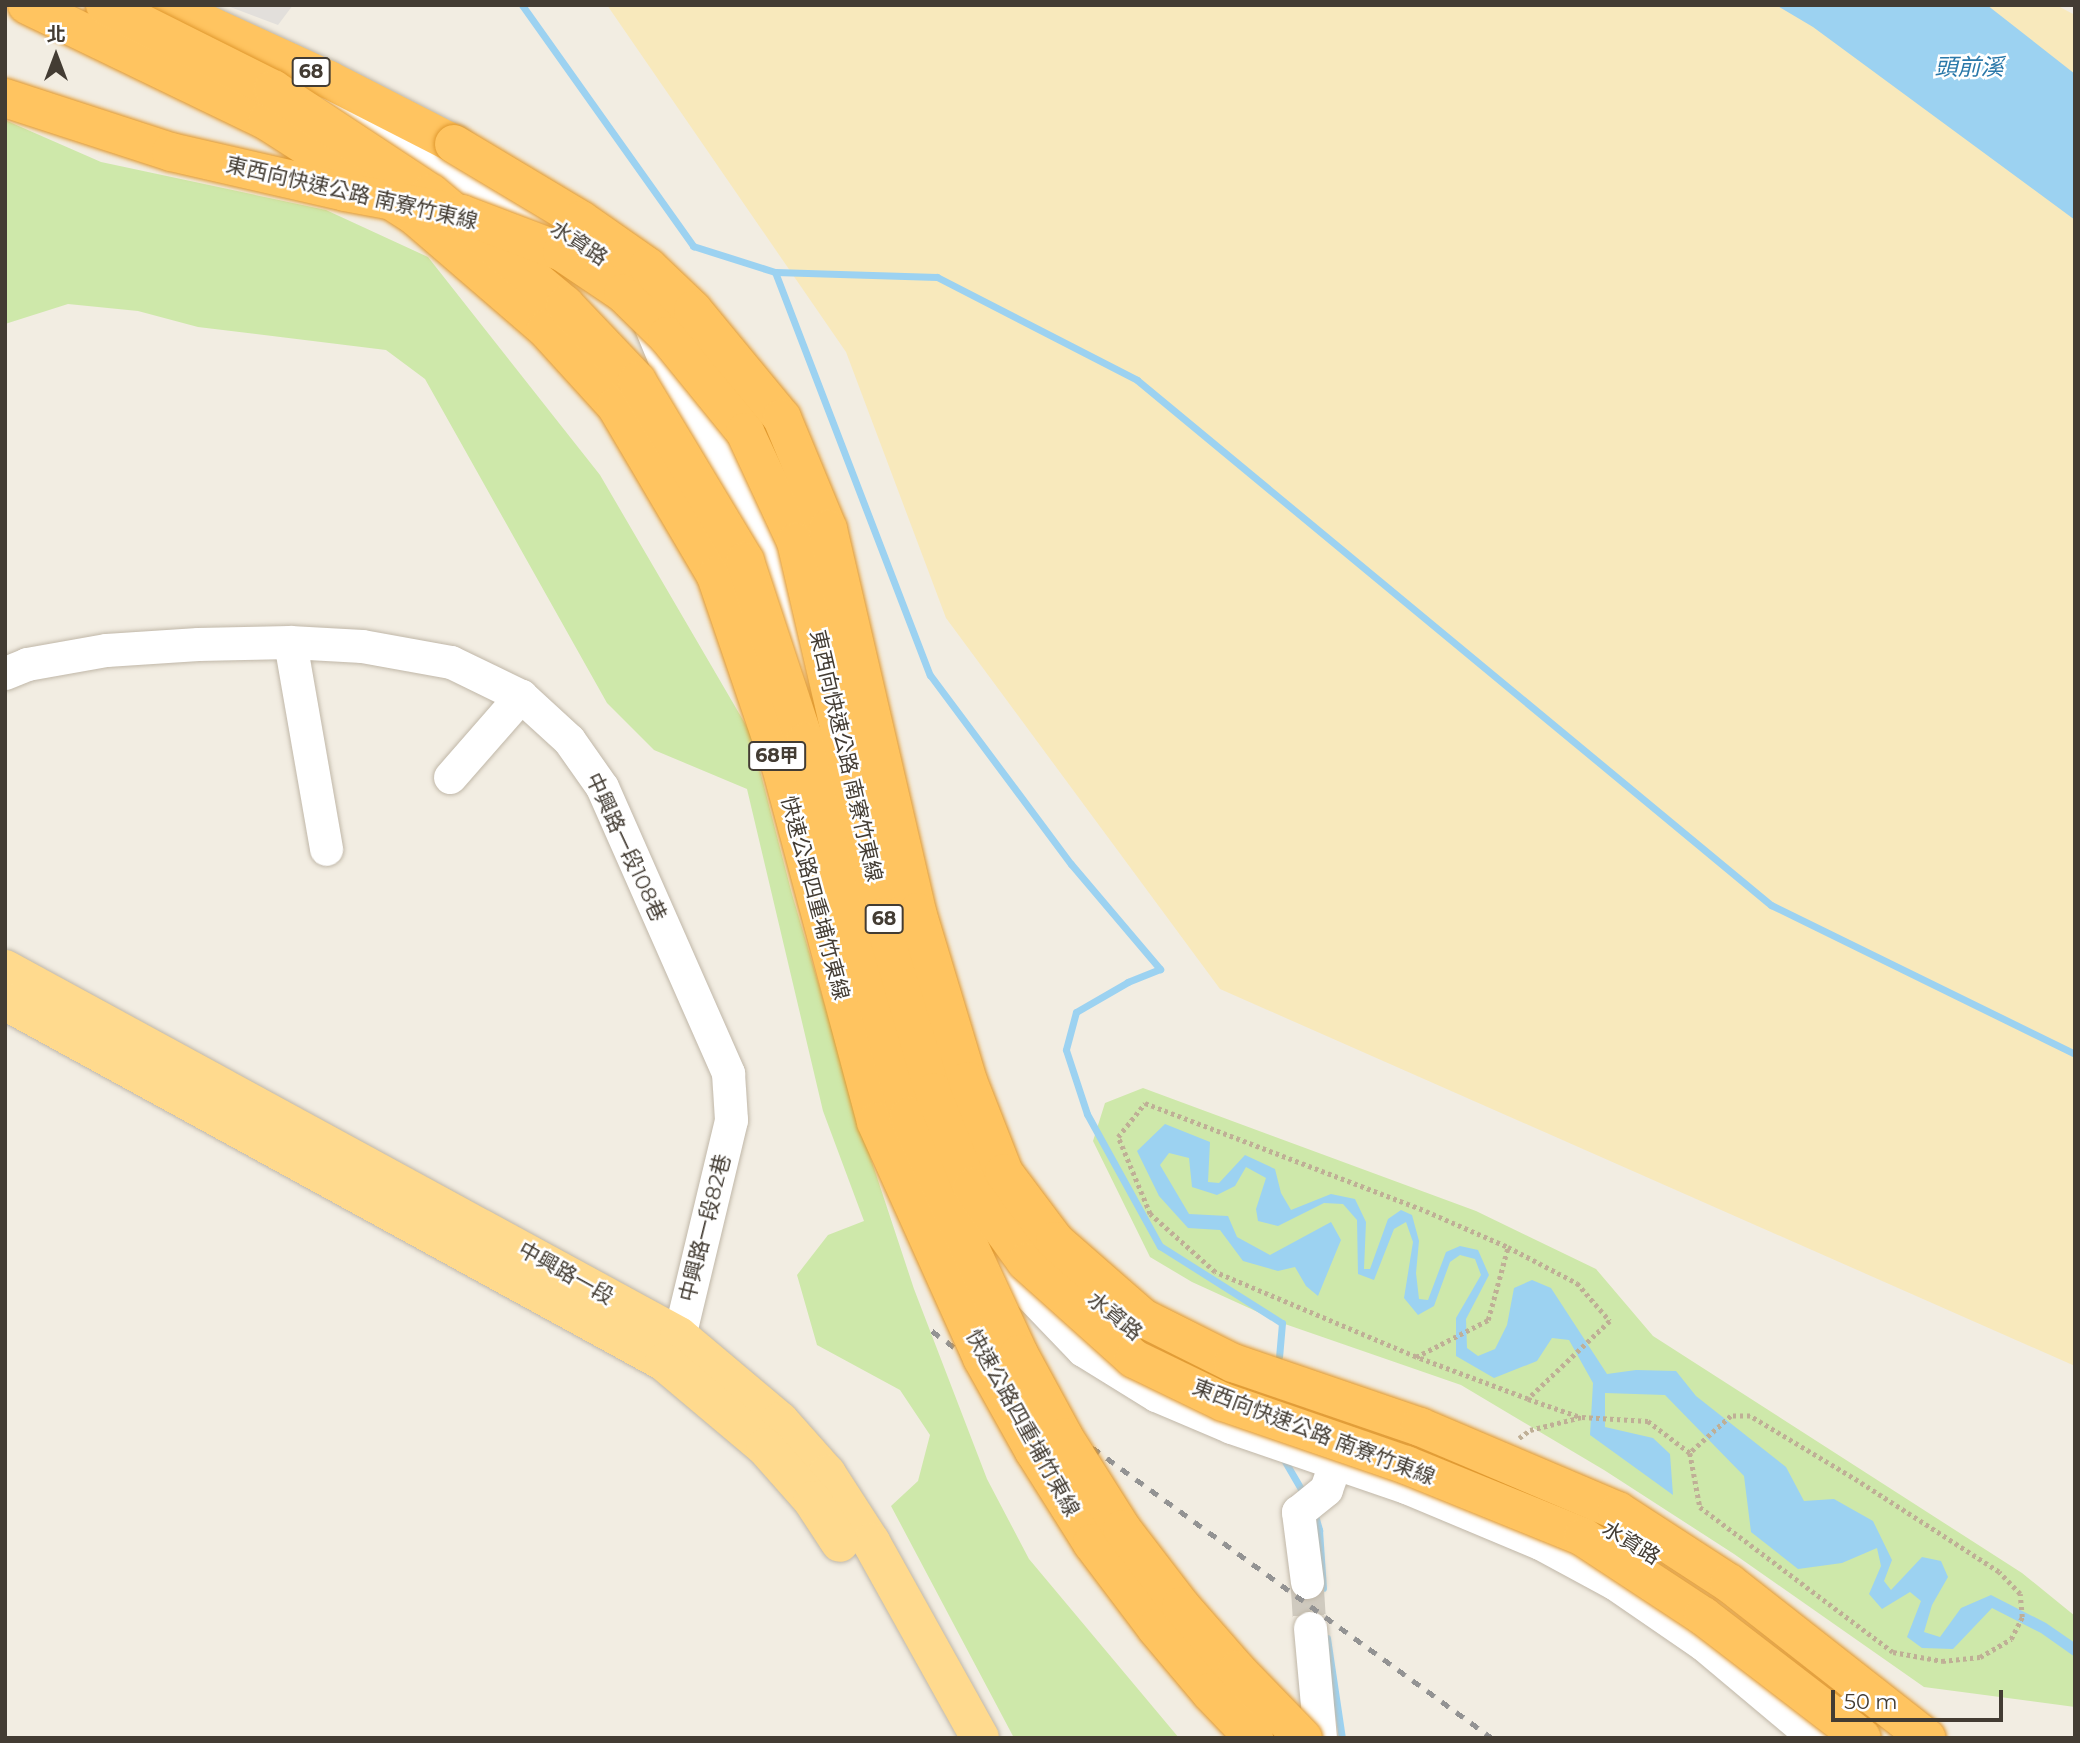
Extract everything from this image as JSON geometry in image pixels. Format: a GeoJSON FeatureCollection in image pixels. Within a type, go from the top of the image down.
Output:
{"type":"FeatureCollection","features":[{"type":"Feature","properties":{"kind":"highway","name":"快速公路四重埔竹東線"},"geometry":{"type":"LineString","coordinates":[[27,5],[267,121],[415,216],[546,329],[616,406],[716,576],[781,767],[876,1122],[982,1358],[1034,1451],[1092,1543],[1156,1628],[1210,1692],[1254,1738]]}},
{"type":"Feature","properties":{"kind":"highway","name":"快速公路四重埔竹東線"},"geometry":{"type":"LineString","coordinates":[[105,5],[273,89],[431,193],[565,305],[637,381],[745,561],[805,742],[909,1116],[1019,1354],[1064,1437],[1122,1529],[1205,1634],[1303,1738]]}},
{"type":"Feature","properties":{"kind":"highway","name":"東西向快速公路 南寮竹東線"},"geometry":{"type":"LineString","coordinates":[[165,5],[329,80],[454,144],[581,220],[648,267],[684,302],[737,360],[782,418],[828,529],[917,912],[968,1081],[1004,1173],[1055,1241],[1143,1318],[1233,1363],[1420,1427],[1618,1511],[1729,1583],[1927,1738]]}},
{"type":"Feature","properties":{"kind":"highway","name":"東西向快速公路 南寮竹東線"},"geometry":{"type":"LineString","coordinates":[[5,98],[172,152],[345,192],[461,214],[562,252],[623,293],[667,336],[745,432],[796,542],[883,916],[934,1092],[972,1187],[1026,1262],[1134,1359],[1223,1402],[1406,1465],[1583,1537],[1703,1616],[1862,1738]]}},
{"type":"Feature","properties":{"kind":"main road","name":"中興路一段"},"geometry":{"type":"LineString","coordinates":[[5,969],[679,1336],[780,1421],[827,1474],[871,1542],[979,1738]]}},
{"type":"Feature","properties":{"kind":"main road","name":"中興路一段"},"geometry":{"type":"LineString","coordinates":[[12,1007],[664,1362],[765,1447],[812,1500],[856,1568],[951,1738]]}},
{"type":"Feature","properties":{"kind":"street","name":"水資路"},"geometry":{"type":"LineString","coordinates":[[138,5],[248,54],[337,102],[414,152],[569,233],[632,279],[679,395],[746,501],[770,554],[803,665],[870,923],[926,1107],[969,1212],[1010,1274],[1083,1350],[1156,1395],[1231,1427],[1330,1477],[1481,1516],[1540,1543],[1614,1583],[1703,1644],[1815,1738]]}},
{"type":"Feature","properties":{"kind":"street","name":"水資路"},"geometry":{"type":"LineString","coordinates":[[414,152],[536,265],[596,313],[679,395]]}},
{"type":"Feature","properties":{"kind":"street","name":"中興路一段108巷"},"geometry":{"type":"LineString","coordinates":[[5,673],[27,664],[106,650],[290,642],[362,646],[451,662],[521,696],[569,740],[602,787],[728,1073],[731,1120]]}},
{"type":"Feature","properties":{"kind":"street"},"geometry":{"type":"LineString","coordinates":[[290,642],[326,849]]}},
{"type":"Feature","properties":{"kind":"street","name":"水資路"},"geometry":{"type":"LineString","coordinates":[[803,665],[961,1095],[1003,1193],[1041,1249],[1137,1337],[1228,1380],[1351,1421],[1480,1470],[1599,1522],[1736,1612],[1795,1659],[1841,1738]]}},
{"type":"Feature","properties":{"kind":"street"},"geometry":{"type":"LineString","coordinates":[[450,778],[521,696]]}},
{"type":"Feature","properties":{"kind":"street","name":"中興路一段82巷"},"geometry":{"type":"LineString","coordinates":[[679,1336],[731,1120]]}},
{"type":"Feature","properties":{"kind":"street"},"geometry":{"type":"LineString","coordinates":[[1307,1583],[1298,1512],[1330,1477],[1351,1421]]}},
{"type":"Feature","properties":{"kind":"street"},"geometry":{"type":"LineString","coordinates":[[1310,1628],[1320,1738]]}},
{"type":"Feature","properties":{"kind":"path"},"geometry":{"type":"LineString","coordinates":[[1528,1399],[1610,1321],[1577,1283],[1508,1247],[1426,1211],[1145,1103],[1118,1137],[1150,1214],[1215,1272],[1416,1357],[1528,1399],[1582,1417],[1648,1421],[1690,1453],[1700,1507],[1893,1652],[1942,1661],[1980,1657],[2011,1639],[2022,1617],[2020,1594],[1999,1572],[1858,1481],[1750,1416],[1731,1416],[1690,1453]]}},
{"type":"Feature","properties":{"kind":"path"},"geometry":{"type":"LineString","coordinates":[[1416,1357],[1488,1320],[1508,1247]]}},
{"type":"Feature","properties":{"kind":"path"},"geometry":{"type":"LineString","coordinates":[[1480,1470],[1530,1430],[1582,1417]]}},
{"type":"Feature","properties":{"kind":"green space"},"geometry":{"type":"Polygon","coordinates":[[[5,120],[101,162],[326,210],[428,257],[600,475],[750,732],[792,894],[866,1144],[914,1289],[987,1479],[1029,1559],[1179,1738],[1014,1738],[891,1506],[918,1481],[930,1435],[900,1390],[817,1345],[797,1275],[828,1235],[864,1221],[823,1111],[747,789],[654,750],[607,703],[425,379],[386,350],[198,327],[138,311],[68,304],[5,324],[5,120]]]}},
{"type":"Feature","properties":{"kind":"green space"},"geometry":{"type":"Polygon","coordinates":[[[1143,1088],[1476,1211],[1596,1269],[1653,1336],[2022,1573],[2075,1616],[2075,1707],[1924,1687],[1734,1554],[1604,1470],[1461,1385],[1282,1323],[1192,1282],[1150,1257],[1093,1141],[1105,1103],[1143,1088]]]}},
{"type":"Feature","properties":{"kind":"sand"},"geometry":{"type":"Polygon","coordinates":[[[607,5],[2056,5],[2075,15],[2075,1366],[1220,989],[946,618],[846,352],[607,5]]]}},
{"type":"Feature","properties":{"kind":"shaded area"},"geometry":{"type":"Polygon","coordinates":[[[225,5],[293,5],[278,25],[225,5]]]}},
{"type":"Feature","properties":{"kind":"water","name":"頭前溪"},"geometry":{"type":"Polygon","coordinates":[[[1776,5],[1987,5],[2075,74],[2075,220],[1813,27],[1776,5]]]}},
{"type":"Feature","properties":{"kind":"water"},"geometry":{"type":"Polygon","coordinates":[[[1165,1124],[1210,1142],[1208,1182],[1219,1183],[1245,1155],[1275,1169],[1281,1193],[1291,1210],[1331,1194],[1355,1199],[1366,1222],[1364,1269],[1370,1269],[1388,1219],[1401,1210],[1412,1215],[1419,1241],[1416,1273],[1419,1299],[1428,1300],[1446,1252],[1460,1246],[1478,1250],[1489,1275],[1466,1319],[1467,1348],[1478,1356],[1495,1349],[1507,1325],[1514,1288],[1532,1280],[1551,1288],[1607,1374],[1636,1370],[1676,1371],[1696,1396],[1786,1467],[1804,1501],[1834,1499],[1873,1521],[1892,1560],[1884,1581],[1891,1590],[1922,1557],[1941,1561],[1948,1577],[1932,1605],[1924,1632],[1940,1637],[1961,1608],[1991,1595],[2046,1623],[2075,1643],[2075,1657],[2041,1633],[1992,1608],[1953,1649],[1922,1648],[1907,1637],[1921,1601],[1910,1592],[1882,1609],[1869,1594],[1881,1566],[1877,1548],[1842,1563],[1798,1569],[1751,1532],[1744,1476],[1665,1395],[1605,1393],[1605,1427],[1653,1438],[1670,1454],[1673,1495],[1590,1435],[1593,1383],[1569,1340],[1552,1338],[1537,1361],[1494,1378],[1456,1356],[1456,1318],[1481,1275],[1475,1259],[1460,1255],[1450,1262],[1434,1306],[1418,1315],[1404,1298],[1413,1242],[1406,1222],[1394,1229],[1374,1280],[1358,1274],[1357,1220],[1343,1204],[1324,1203],[1278,1226],[1258,1221],[1256,1209],[1266,1178],[1246,1167],[1235,1186],[1217,1195],[1192,1187],[1189,1158],[1169,1153],[1160,1165],[1189,1214],[1228,1216],[1237,1237],[1270,1255],[1331,1222],[1341,1240],[1318,1296],[1306,1286],[1295,1267],[1278,1271],[1243,1261],[1220,1230],[1188,1228],[1159,1196],[1137,1151],[1165,1124]]]}},
{"type":"Feature","properties":{"kind":"waterway"},"geometry":{"type":"LineString","coordinates":[[522,5],[693,246],[775,272],[937,277],[1137,380],[1771,905],[2075,1054]]}},
{"type":"Feature","properties":{"kind":"waterway"},"geometry":{"type":"LineString","coordinates":[[775,272],[930,675],[1071,864],[1160,969],[1128,982],[1076,1012],[1066,1050],[1087,1114],[1160,1246],[1282,1323],[1279,1356]]}},
{"type":"Feature","properties":{"kind":"waterway"},"geometry":{"type":"LineString","coordinates":[[1283,1458],[1305,1496]]}},
{"type":"Feature","properties":{"kind":"waterway"},"geometry":{"type":"LineString","coordinates":[[1314,1512],[1319,1530],[1323,1588]]}},
{"type":"Feature","properties":{"kind":"waterway"},"geometry":{"type":"LineString","coordinates":[[1327,1638],[1342,1738]]}},
{"type":"Feature","properties":{"kind":"tunnel"},"geometry":{"type":"LineString","coordinates":[[1307,1582],[1310,1628]]}},
{"type":"Feature","properties":{"kind":"railway"},"geometry":{"type":"LineString","coordinates":[[932,1331],[1492,1738]]}}]}
